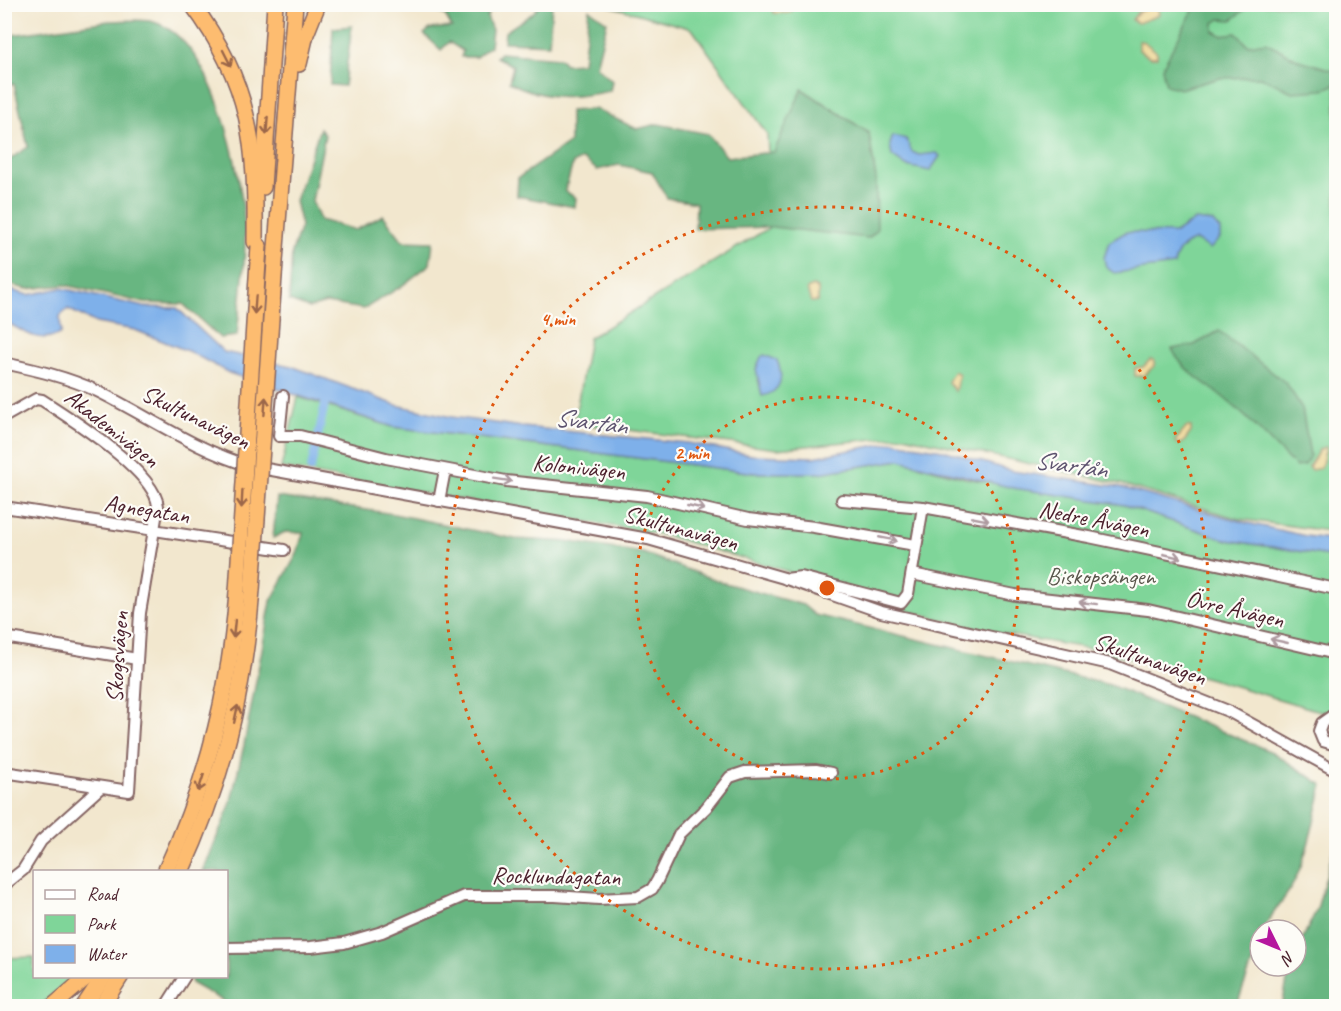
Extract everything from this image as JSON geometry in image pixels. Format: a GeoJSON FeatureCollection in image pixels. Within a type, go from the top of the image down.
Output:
{"type":"FeatureCollection","features":[{"type":"Feature","properties":{"kind":"highway"},"geometry":{"type":"LineString","coordinates":[[182,870],[220,770],[245,669],[244,591],[259,246],[275,4]]}},
{"type":"Feature","properties":{"kind":"highway"},"geometry":{"type":"LineString","coordinates":[[166,870],[202,783],[230,665],[244,591],[276,248],[295,4]]}},
{"type":"Feature","properties":{"kind":"highway"},"geometry":{"type":"LineString","coordinates":[[287,106],[292,102],[302,46],[318,4]]}},
{"type":"Feature","properties":{"kind":"highway"},"geometry":{"type":"LineString","coordinates":[[194,7],[222,49],[243,97],[252,143],[255,242],[259,246]]}},
{"type":"Feature","properties":{"kind":"highway"},"geometry":{"type":"LineString","coordinates":[[84,1006],[118,978]]}},
{"type":"Feature","properties":{"kind":"highway"},"geometry":{"type":"LineString","coordinates":[[53,1006],[105,988],[124,978]]}},
{"type":"Feature","properties":{"kind":"highway"},"geometry":{"type":"LineString","coordinates":[[102,1006],[105,988]]}},
{"type":"Feature","properties":{"kind":"street","name":"Skultunavägen"},"geometry":{"type":"LineString","coordinates":[[4,363],[50,373],[78,383],[234,461],[268,470],[631,535],[786,579],[881,612],[1110,664],[1228,711],[1336,771]]}},
{"type":"Feature","properties":{"kind":"street","name":"Kolonivägen"},"geometry":{"type":"LineString","coordinates":[[283,396],[279,435],[300,436],[445,470],[506,481],[647,496],[748,519],[814,527],[915,545]]}},
{"type":"Feature","properties":{"kind":"street","name":"Akademivägen"},"geometry":{"type":"LineString","coordinates":[[4,417],[36,399],[42,400],[118,455],[151,485],[157,494],[158,512],[153,531]]}},
{"type":"Feature","properties":{"kind":"street"},"geometry":{"type":"LineString","coordinates":[[439,501],[445,470]]}},
{"type":"Feature","properties":{"kind":"street","name":"Nedre Åvägen"},"geometry":{"type":"LineString","coordinates":[[842,500],[923,507],[1089,537],[1220,567],[1336,589]]}},
{"type":"Feature","properties":{"kind":"street","name":"Agnegatan"},"geometry":{"type":"LineString","coordinates":[[4,507],[284,550]]}},
{"type":"Feature","properties":{"kind":"street"},"geometry":{"type":"LineString","coordinates":[[786,579],[801,577],[901,603],[908,594],[923,507]]}},
{"type":"Feature","properties":{"kind":"street","name":"Skogsvägen"},"geometry":{"type":"LineString","coordinates":[[100,788],[129,791],[130,787],[140,613],[153,531]]}},
{"type":"Feature","properties":{"kind":"street","name":"Övre Åvägen"},"geometry":{"type":"LineString","coordinates":[[912,574],[1014,595],[1148,610],[1336,654]]}},
{"type":"Feature","properties":{"kind":"street"},"geometry":{"type":"LineString","coordinates":[[4,637],[137,658]]}},
{"type":"Feature","properties":{"kind":"street"},"geometry":{"type":"LineString","coordinates":[[1336,713],[1322,723],[1319,731],[1323,741],[1336,745]]}},
{"type":"Feature","properties":{"kind":"street","name":"Rocklundagatan"},"geometry":{"type":"LineString","coordinates":[[228,948],[311,947],[344,943],[382,932],[464,896],[555,896],[599,899],[638,897],[651,889],[683,828],[706,808],[730,777],[745,772],[816,770],[831,773]]}},
{"type":"Feature","properties":{"kind":"street"},"geometry":{"type":"LineString","coordinates":[[4,772],[100,788]]}},
{"type":"Feature","properties":{"kind":"street"},"geometry":{"type":"LineString","coordinates":[[4,885],[23,870],[41,841],[100,788]]}},
{"type":"Feature","properties":{"kind":"street"},"geometry":{"type":"LineString","coordinates":[[166,1006],[184,978]]}},
{"type":"Feature","properties":{"kind":"green space"},"geometry":{"type":"Polygon","coordinates":[[[540,4],[552,5],[549,44],[504,42],[505,32],[533,13],[540,4]]]}},
{"type":"Feature","properties":{"kind":"green space"},"geometry":{"type":"Polygon","coordinates":[[[395,5],[492,5],[487,17],[492,30],[490,46],[476,57],[461,57],[463,51],[449,42],[441,50],[424,34],[430,29],[452,27],[445,15],[426,7],[403,9],[395,5]]]}},
{"type":"Feature","properties":{"kind":"green space"},"geometry":{"type":"Polygon","coordinates":[[[606,5],[1336,5],[1336,532],[1239,519],[1121,484],[904,436],[777,449],[574,423],[589,338],[772,226],[767,134],[692,29],[606,5]]]}},
{"type":"Feature","properties":{"kind":"green space"},"geometry":{"type":"Polygon","coordinates":[[[1196,5],[1250,5],[1232,20],[1220,19],[1214,23],[1214,31],[1221,35],[1236,33],[1248,45],[1266,42],[1299,60],[1336,71],[1336,84],[1322,90],[1292,92],[1261,77],[1220,78],[1180,89],[1166,85],[1162,68],[1196,5]]]}},
{"type":"Feature","properties":{"kind":"green space"},"geometry":{"type":"Polygon","coordinates":[[[589,9],[607,22],[596,66],[612,81],[610,91],[583,96],[546,95],[509,82],[513,66],[496,57],[500,53],[559,58],[565,64],[583,63],[589,9]]]}},
{"type":"Feature","properties":{"kind":"green space"},"geometry":{"type":"Polygon","coordinates":[[[109,21],[150,21],[173,32],[192,52],[208,79],[231,144],[243,207],[244,271],[237,336],[220,338],[183,304],[145,303],[65,285],[27,289],[5,284],[5,163],[28,147],[14,84],[5,85],[5,36],[109,21]]]}},
{"type":"Feature","properties":{"kind":"green space"},"geometry":{"type":"Polygon","coordinates":[[[352,26],[344,86],[330,85],[333,28],[352,26]]]}},
{"type":"Feature","properties":{"kind":"green space"},"geometry":{"type":"Polygon","coordinates":[[[802,89],[869,133],[876,179],[877,230],[869,238],[772,227],[695,229],[696,203],[667,198],[652,172],[619,165],[597,170],[583,159],[573,163],[565,191],[576,198],[575,207],[517,196],[518,178],[570,142],[570,111],[595,109],[637,129],[658,124],[708,134],[727,157],[774,152],[802,89]]]}},
{"type":"Feature","properties":{"kind":"green space"},"geometry":{"type":"Polygon","coordinates":[[[320,128],[325,135],[312,201],[320,220],[356,230],[383,215],[403,241],[433,242],[430,264],[402,286],[364,309],[326,303],[309,308],[289,301],[292,252],[301,226],[295,201],[320,128]]]}},
{"type":"Feature","properties":{"kind":"green space"},"geometry":{"type":"Polygon","coordinates":[[[1219,331],[1286,383],[1302,408],[1310,455],[1305,465],[1296,467],[1238,410],[1190,372],[1172,349],[1194,345],[1219,331]]]}},
{"type":"Feature","properties":{"kind":"green space","name":"Biskopsängen"},"geometry":{"type":"Polygon","coordinates":[[[298,397],[393,427],[755,473],[819,473],[900,460],[965,478],[1124,505],[1227,540],[1336,557],[1336,710],[1329,714],[1208,678],[1092,649],[980,630],[843,593],[783,570],[663,535],[281,468],[298,397]]]}},
{"type":"Feature","properties":{"kind":"green space"},"geometry":{"type":"Polygon","coordinates":[[[277,497],[394,514],[515,539],[572,542],[643,553],[721,582],[803,605],[815,615],[1110,685],[1272,752],[1323,785],[1309,840],[1295,880],[1270,918],[1248,918],[1248,974],[1237,1006],[232,1006],[191,983],[191,978],[228,978],[228,870],[203,870],[230,805],[244,745],[271,601],[297,554],[303,533],[285,532],[273,538],[277,497]]]}},
{"type":"Feature","properties":{"kind":"green space"},"geometry":{"type":"Polygon","coordinates":[[[1336,840],[1336,1006],[1282,1006],[1288,978],[1308,978],[1308,927],[1317,909],[1336,840]]]}},
{"type":"Feature","properties":{"kind":"green space"},"geometry":{"type":"Polygon","coordinates":[[[33,957],[33,978],[79,978],[45,1006],[5,1006],[4,958],[33,957]]]}},
{"type":"Feature","properties":{"kind":"sand"},"geometry":{"type":"Polygon","coordinates":[[[771,5],[788,6],[792,11],[774,13],[771,5]]]}},
{"type":"Feature","properties":{"kind":"sand"},"geometry":{"type":"Polygon","coordinates":[[[1152,7],[1158,9],[1159,15],[1138,23],[1132,20],[1138,12],[1152,7]]]}},
{"type":"Feature","properties":{"kind":"sand"},"geometry":{"type":"Polygon","coordinates":[[[1139,41],[1157,52],[1157,57],[1150,57],[1139,50],[1139,41]]]}},
{"type":"Feature","properties":{"kind":"sand"},"geometry":{"type":"Polygon","coordinates":[[[813,286],[818,289],[818,301],[811,302],[807,289],[813,286]]]}},
{"type":"Feature","properties":{"kind":"sand"},"geometry":{"type":"Polygon","coordinates":[[[1150,360],[1154,360],[1154,366],[1143,376],[1135,376],[1135,368],[1143,367],[1150,360]]]}},
{"type":"Feature","properties":{"kind":"sand"},"geometry":{"type":"Polygon","coordinates":[[[954,371],[959,374],[955,391],[948,382],[954,371]]]}},
{"type":"Feature","properties":{"kind":"sand"},"geometry":{"type":"Polygon","coordinates":[[[1187,427],[1191,427],[1191,432],[1183,443],[1177,444],[1175,441],[1187,427]]]}},
{"type":"Feature","properties":{"kind":"sand"},"geometry":{"type":"Polygon","coordinates":[[[1326,447],[1321,468],[1311,470],[1309,466],[1320,449],[1326,447]]]}},
{"type":"Feature","properties":{"kind":"water"},"geometry":{"type":"Polygon","coordinates":[[[893,136],[906,139],[912,152],[919,155],[937,153],[940,156],[930,171],[906,166],[892,156],[890,144],[893,136]]]}},
{"type":"Feature","properties":{"kind":"water"},"geometry":{"type":"Polygon","coordinates":[[[1195,220],[1213,222],[1220,230],[1220,238],[1210,249],[1196,240],[1181,249],[1174,265],[1114,273],[1106,267],[1104,258],[1109,242],[1126,232],[1175,233],[1195,220]]]}},
{"type":"Feature","properties":{"kind":"water"},"geometry":{"type":"Polygon","coordinates":[[[4,288],[28,295],[61,288],[144,307],[177,308],[224,352],[291,366],[396,405],[452,417],[523,427],[688,443],[752,455],[814,457],[894,442],[943,450],[1012,471],[1120,487],[1243,522],[1336,540],[1336,557],[1227,540],[1124,505],[1013,488],[900,460],[819,473],[755,473],[393,427],[229,373],[190,352],[135,330],[96,323],[68,309],[60,316],[61,333],[46,338],[32,336],[5,321],[4,288]]]}},
{"type":"Feature","properties":{"kind":"water"},"geometry":{"type":"Polygon","coordinates":[[[764,355],[777,360],[781,378],[774,391],[762,396],[756,369],[764,355]]]}},
{"type":"Feature","properties":{"kind":"waterway"},"geometry":{"type":"LineString","coordinates":[[311,468],[327,395]]}},
{"type":"Feature","properties":{"kind":"water label","name":"Svartån"},"geometry":{"type":"Point","coordinates":[591,421]}},
{"type":"Feature","properties":{"kind":"water label","name":"Svartån"},"geometry":{"type":"Point","coordinates":[1071,464]}}]}
